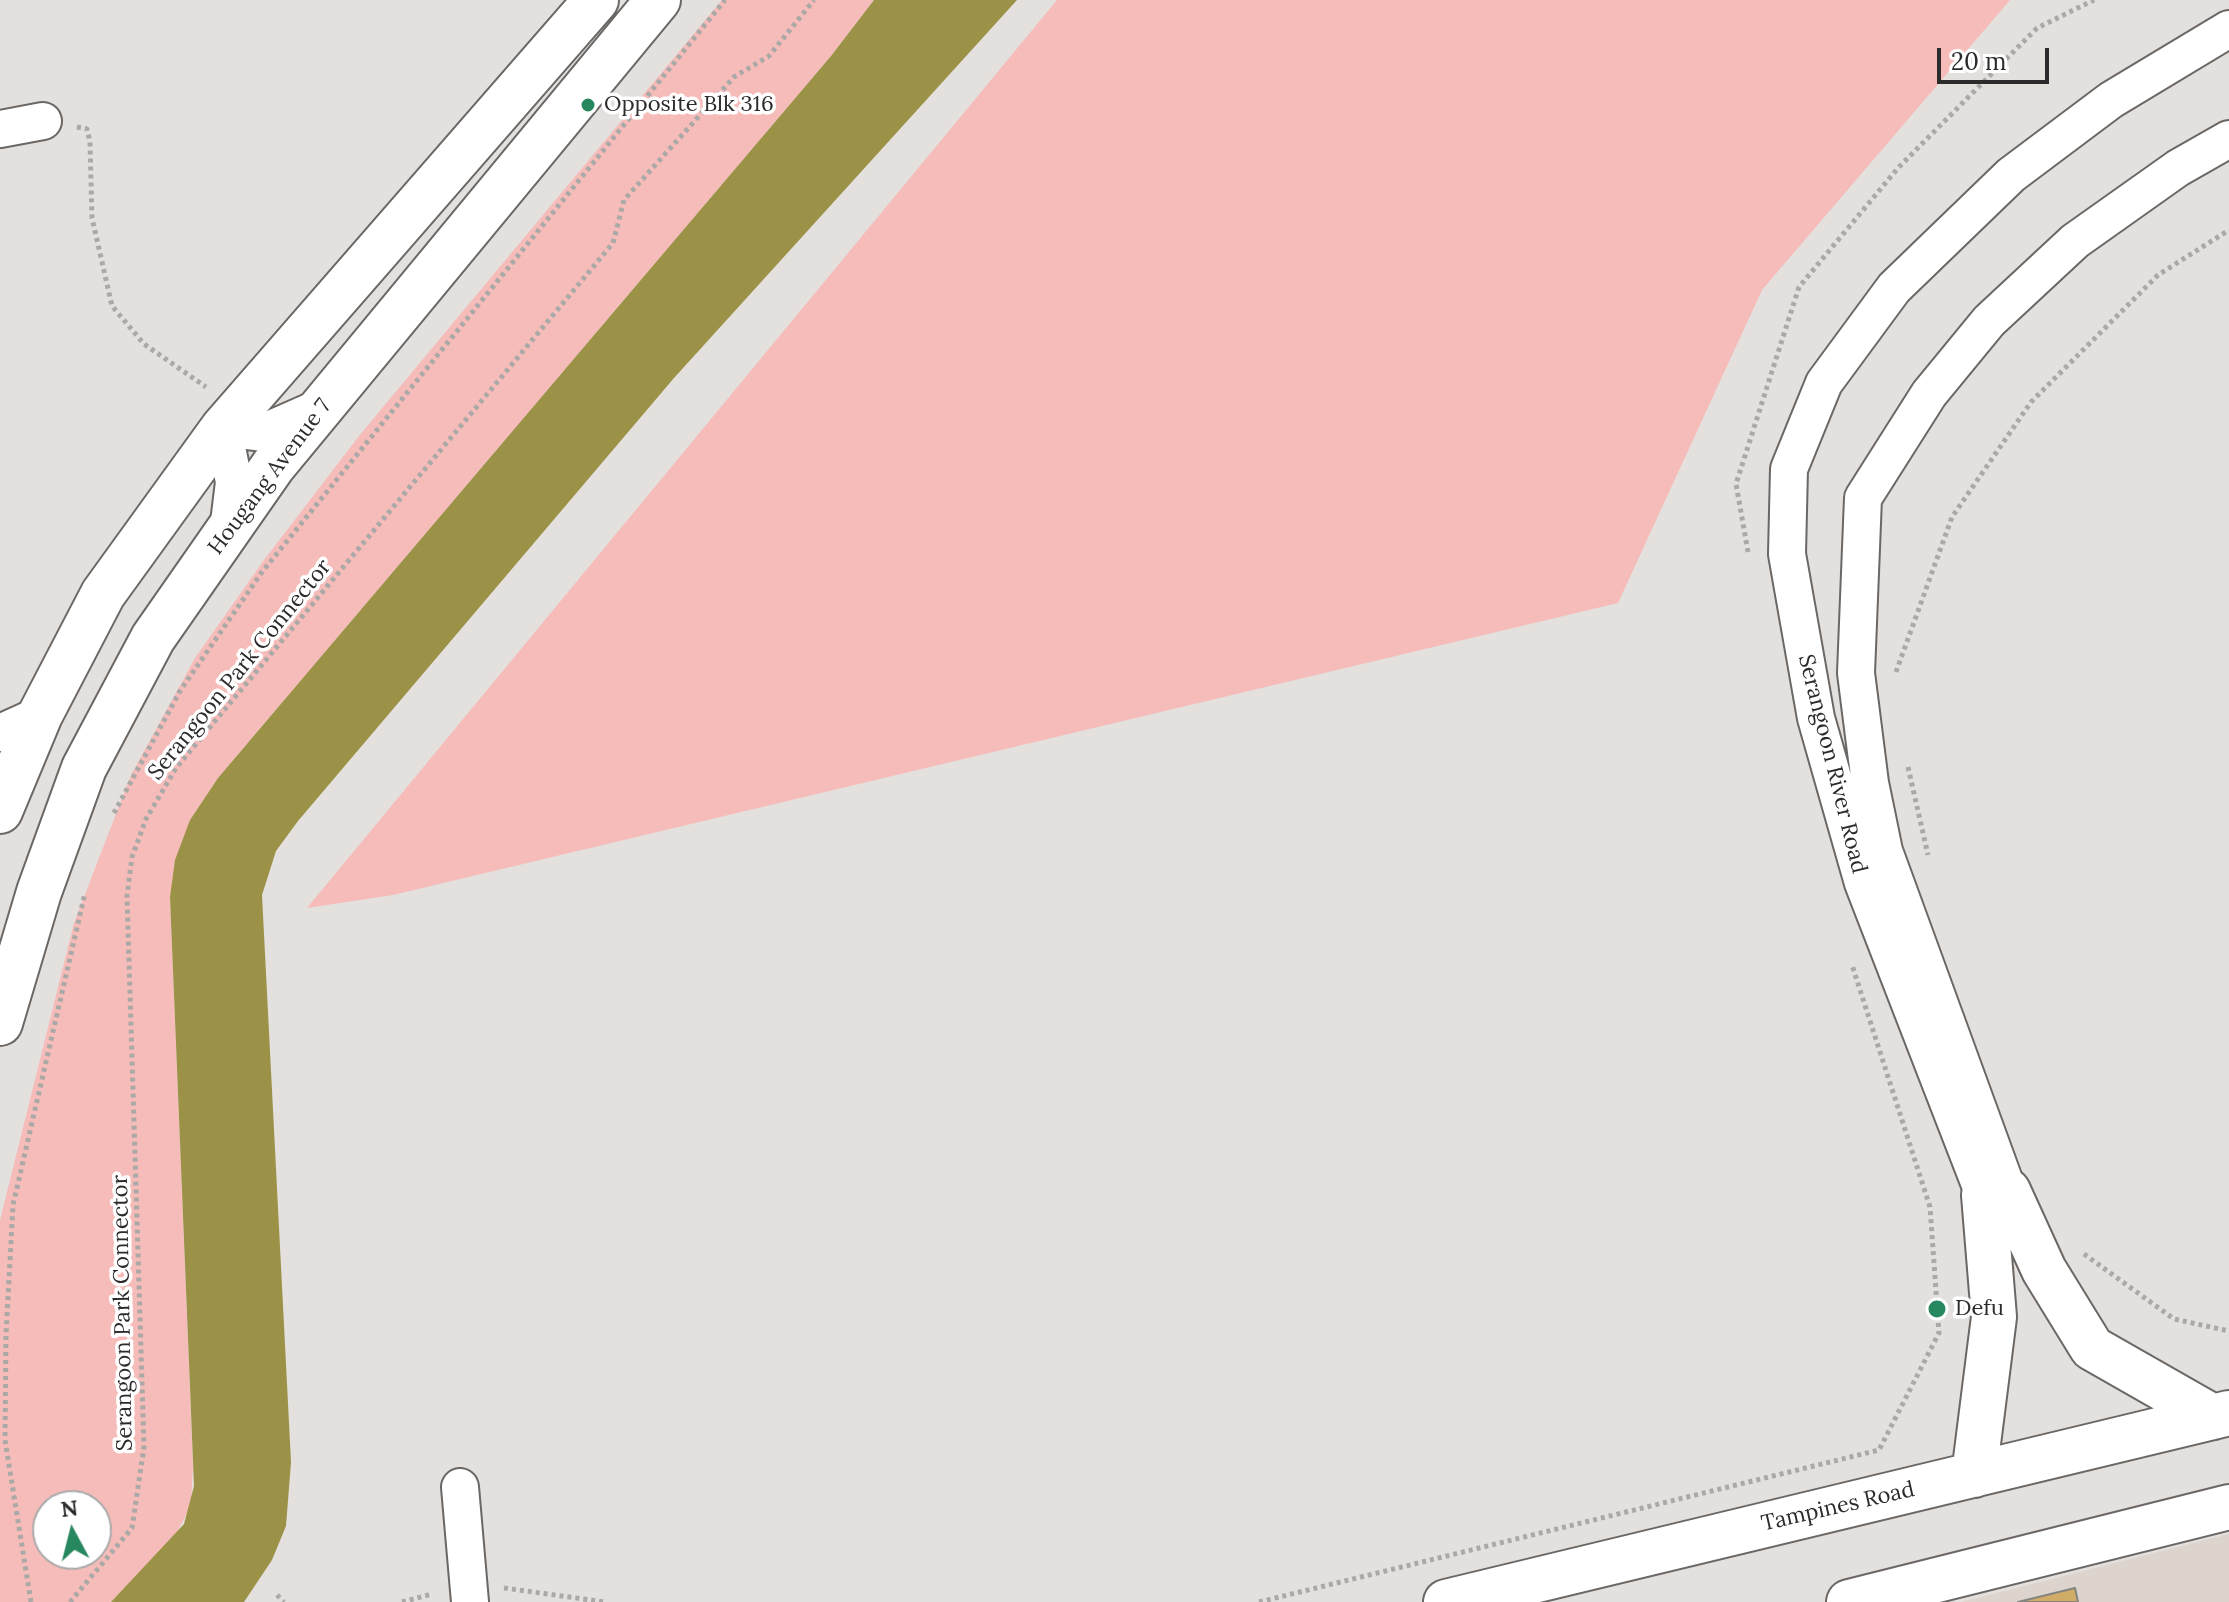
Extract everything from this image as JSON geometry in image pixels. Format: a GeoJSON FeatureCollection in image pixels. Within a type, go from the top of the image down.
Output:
{"type":"FeatureCollection","features":[{"type":"Feature","properties":{"kind":"main road"},"geometry":{"type":"LineString","coordinates":[[0,811],[40,715],[103,594],[223,428],[596,0]]}},
{"type":"Feature","properties":{"kind":"main road","name":"Hougang Avenue 7"},"geometry":{"type":"LineString","coordinates":[[0,1023],[39,892],[84,768],[153,638],[273,466],[658,0]]}},
{"type":"Feature","properties":{"kind":"main road"},"geometry":{"type":"LineString","coordinates":[[1996,1193],[2092,1348],[2221,1415]]}},
{"type":"Feature","properties":{"kind":"main road"},"geometry":{"type":"LineString","coordinates":[[1974,1475],[1994,1317],[1996,1193]]}},
{"type":"Feature","properties":{"kind":"main road","name":"Tampines Road"},"geometry":{"type":"LineString","coordinates":[[1446,1602],[2221,1415]]}},
{"type":"Feature","properties":{"kind":"main road"},"geometry":{"type":"LineString","coordinates":[[1849,1602],[2229,1507]]}},
{"type":"Feature","properties":{"kind":"street","name":"Serangoon River Road"},"geometry":{"type":"LineString","coordinates":[[1996,1193],[1863,883],[1816,718],[1787,554],[1789,469],[1824,383],[1894,288],[2011,175],[2111,100],[2229,29]]}},
{"type":"Feature","properties":{"kind":"street"},"geometry":{"type":"LineString","coordinates":[[0,129],[58,123]]}},
{"type":"Feature","properties":{"kind":"street","name":"Serangoon River Road"},"geometry":{"type":"LineString","coordinates":[[1996,1193],[1884,851],[1870,783],[1856,673],[1863,498],[1929,394],[1989,321],[2075,241],[2178,168],[2229,139]]}},
{"type":"Feature","properties":{"kind":"street"},"geometry":{"type":"LineString","coordinates":[[228,531],[234,482],[223,428],[262,433],[322,406]]}},
{"type":"Feature","properties":{"kind":"street"},"geometry":{"type":"LineString","coordinates":[[0,733],[40,715]]}},
{"type":"Feature","properties":{"kind":"street"},"geometry":{"type":"LineString","coordinates":[[460,1487],[470,1602]]}},
{"type":"Feature","properties":{"kind":"path"},"geometry":{"type":"LineString","coordinates":[[110,822],[180,691],[262,572],[725,0]]}},
{"type":"Feature","properties":{"kind":"path","name":"Serangoon Park Connector"},"geometry":{"type":"LineString","coordinates":[[70,1602],[132,1528],[144,1447],[127,896],[132,857],[146,819],[176,768],[613,243],[624,200],[734,77],[769,56],[814,0]]}},
{"type":"Feature","properties":{"kind":"path"},"geometry":{"type":"LineString","coordinates":[[2037,28],[2094,0]]}},
{"type":"Feature","properties":{"kind":"path"},"geometry":{"type":"LineString","coordinates":[[58,123],[87,129],[92,218],[112,306],[144,344],[207,388]]}},
{"type":"Feature","properties":{"kind":"path"},"geometry":{"type":"LineString","coordinates":[[1891,686],[1952,517],[2031,402],[2158,275],[2229,230]]}},
{"type":"Feature","properties":{"kind":"path"},"geometry":{"type":"LineString","coordinates":[[1907,762],[1931,869]]}},
{"type":"Feature","properties":{"kind":"path"},"geometry":{"type":"LineString","coordinates":[[31,1602],[5,1440],[6,1335],[13,1205],[89,879]]}},
{"type":"Feature","properties":{"kind":"path"},"geometry":{"type":"LineString","coordinates":[[1259,1602],[1879,1450],[1939,1333],[1930,1207],[1847,950]]}},
{"type":"Feature","properties":{"kind":"path"},"geometry":{"type":"LineString","coordinates":[[2073,1246],[2174,1319],[2229,1331]]}},
{"type":"Feature","properties":{"kind":"path"},"geometry":{"type":"LineString","coordinates":[[277,1595],[284,1602]]}},
{"type":"Feature","properties":{"kind":"shaded area"},"geometry":{"type":"Polygon","coordinates":[[[722,0],[874,0],[831,56],[218,778],[190,820],[170,897],[193,1467],[191,1506],[177,1532],[111,1602],[0,1602],[0,1220],[74,923],[131,775],[195,658],[264,560],[359,436],[722,0]]]}},
{"type":"Feature","properties":{"kind":"shaded area"},"geometry":{"type":"Polygon","coordinates":[[[874,0],[1017,0],[674,378],[298,821],[276,851],[262,895],[291,1462],[286,1526],[272,1560],[244,1602],[111,1602],[184,1524],[194,1486],[170,897],[175,860],[190,820],[218,778],[831,56],[874,0]]]}},
{"type":"Feature","properties":{"kind":"shaded area"},"geometry":{"type":"Polygon","coordinates":[[[1057,0],[2010,0],[1762,290],[1618,603],[393,895],[307,908],[1057,0]]]}},
{"type":"Feature","properties":{"kind":"shaded area"},"geometry":{"type":"Polygon","coordinates":[[[2229,1534],[2229,1602],[1961,1602],[2229,1534]]]}},
{"type":"Feature","properties":{"kind":"building"},"geometry":{"type":"Polygon","coordinates":[[[2075,1588],[2078,1602],[2018,1602],[2075,1588]]]}},
{"type":"Feature","properties":{"kind":"place","name":"Opposite Blk 316"},"geometry":{"type":"Point","coordinates":[588,105]}},
{"type":"Feature","properties":{"kind":"place","name":"Defu"},"geometry":{"type":"Point","coordinates":[1937,1309]}}]}
